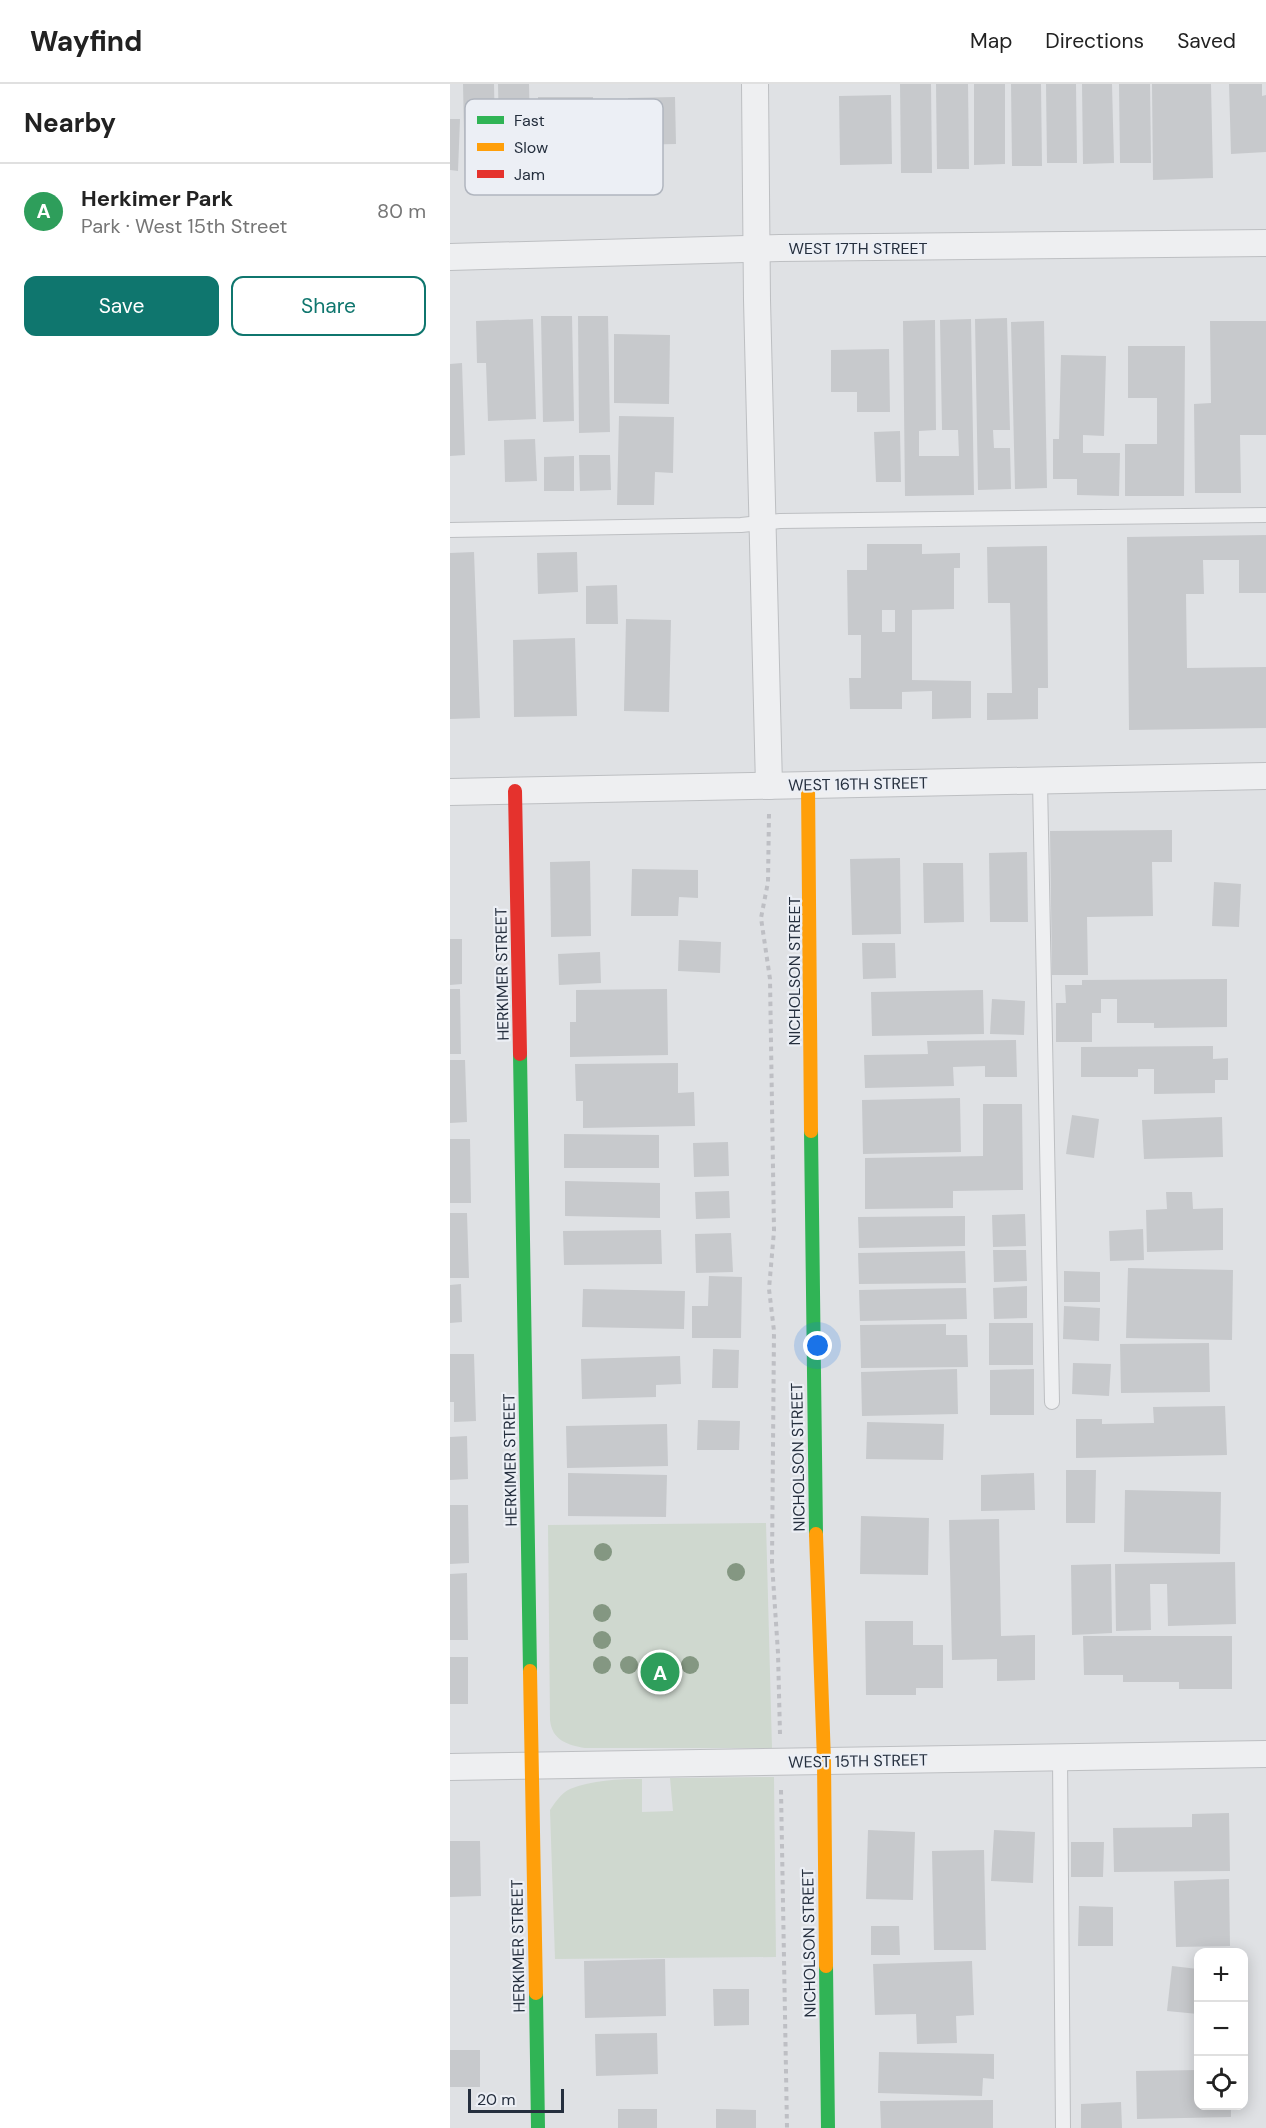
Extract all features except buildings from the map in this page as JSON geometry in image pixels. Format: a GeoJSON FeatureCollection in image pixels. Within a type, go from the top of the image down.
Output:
{"type":"FeatureCollection","features":[{"type":"Feature","properties":{"kind":"street"},"geometry":{"type":"LineString","coordinates":[[755,84],[769,786]]}},
{"type":"Feature","properties":{"kind":"street","name":"WEST 17TH STREET"},"geometry":{"type":"LineString","coordinates":[[450,257],[757,249],[1266,243]]}},
{"type":"Feature","properties":{"kind":"street","name":"WEST 16TH STREET"},"geometry":{"type":"LineString","coordinates":[[450,792],[1266,776]]}},
{"type":"Feature","properties":{"kind":"street","name":"NICHOLSON STREET"},"geometry":{"type":"LineString","coordinates":[[808,785],[814,1484],[824,1761],[828,2128]]}},
{"type":"Feature","properties":{"kind":"street","name":"HERKIMER STREET"},"geometry":{"type":"LineString","coordinates":[[515,791],[538,2128]]}},
{"type":"Feature","properties":{"kind":"street","name":"WEST 15TH STREET"},"geometry":{"type":"LineString","coordinates":[[450,1767],[1266,1754]]}},
{"type":"Feature","properties":{"kind":"lane"},"geometry":{"type":"LineString","coordinates":[[450,530],[1266,515]]}},
{"type":"Feature","properties":{"kind":"lane"},"geometry":{"type":"LineString","coordinates":[[1040,781],[1052,1402]]}},
{"type":"Feature","properties":{"kind":"lane"},"geometry":{"type":"LineString","coordinates":[[1060,1757],[1063,2128]]}},
{"type":"Feature","properties":{"kind":"path"},"geometry":{"type":"LineString","coordinates":[[769,786],[768,882],[761,918],[770,979],[774,1231],[769,1289],[774,1331],[772,1563],[778,1653],[780,1736]]}},
{"type":"Feature","properties":{"kind":"path"},"geometry":{"type":"LineString","coordinates":[[781,1789],[787,2128]]}},
{"type":"Feature","properties":{"kind":"shaded area"},"geometry":{"type":"Polygon","coordinates":[[[766,1523],[772,1748],[585,1748],[572,1745],[557,1737],[550,1720],[548,1525],[766,1523]]]}},
{"type":"Feature","properties":{"kind":"shaded area"},"geometry":{"type":"Polygon","coordinates":[[[774,1777],[776,1957],[555,1959],[550,1810],[564,1793],[578,1786],[596,1782],[642,1779],[642,1812],[673,1811],[670,1778],[774,1777]]]}},
{"type":"Feature","properties":{"kind":"traffic: fast"},"geometry":{"type":"LineString","coordinates":[[520,1054],[530,1671]]}},
{"type":"Feature","properties":{"kind":"traffic: fast"},"geometry":{"type":"LineString","coordinates":[[811,1131],[816,1534]]}},
{"type":"Feature","properties":{"kind":"traffic: fast"},"geometry":{"type":"LineString","coordinates":[[826,1966],[828,2128]]}},
{"type":"Feature","properties":{"kind":"traffic: fast"},"geometry":{"type":"LineString","coordinates":[[536,1993],[538,2128]]}},
{"type":"Feature","properties":{"kind":"traffic: slow"},"geometry":{"type":"LineString","coordinates":[[808,785],[811,1131]]}},
{"type":"Feature","properties":{"kind":"traffic: slow"},"geometry":{"type":"LineString","coordinates":[[816,1534],[824,1761],[826,1966]]}},
{"type":"Feature","properties":{"kind":"traffic: slow"},"geometry":{"type":"LineString","coordinates":[[530,1671],[536,1993]]}},
{"type":"Feature","properties":{"kind":"traffic: jam"},"geometry":{"type":"LineString","coordinates":[[515,791],[520,1054]]}},
{"type":"Feature","properties":{"kind":"place","name":"Herkimer Park"},"geometry":{"type":"Point","coordinates":[660,1672]}}]}
